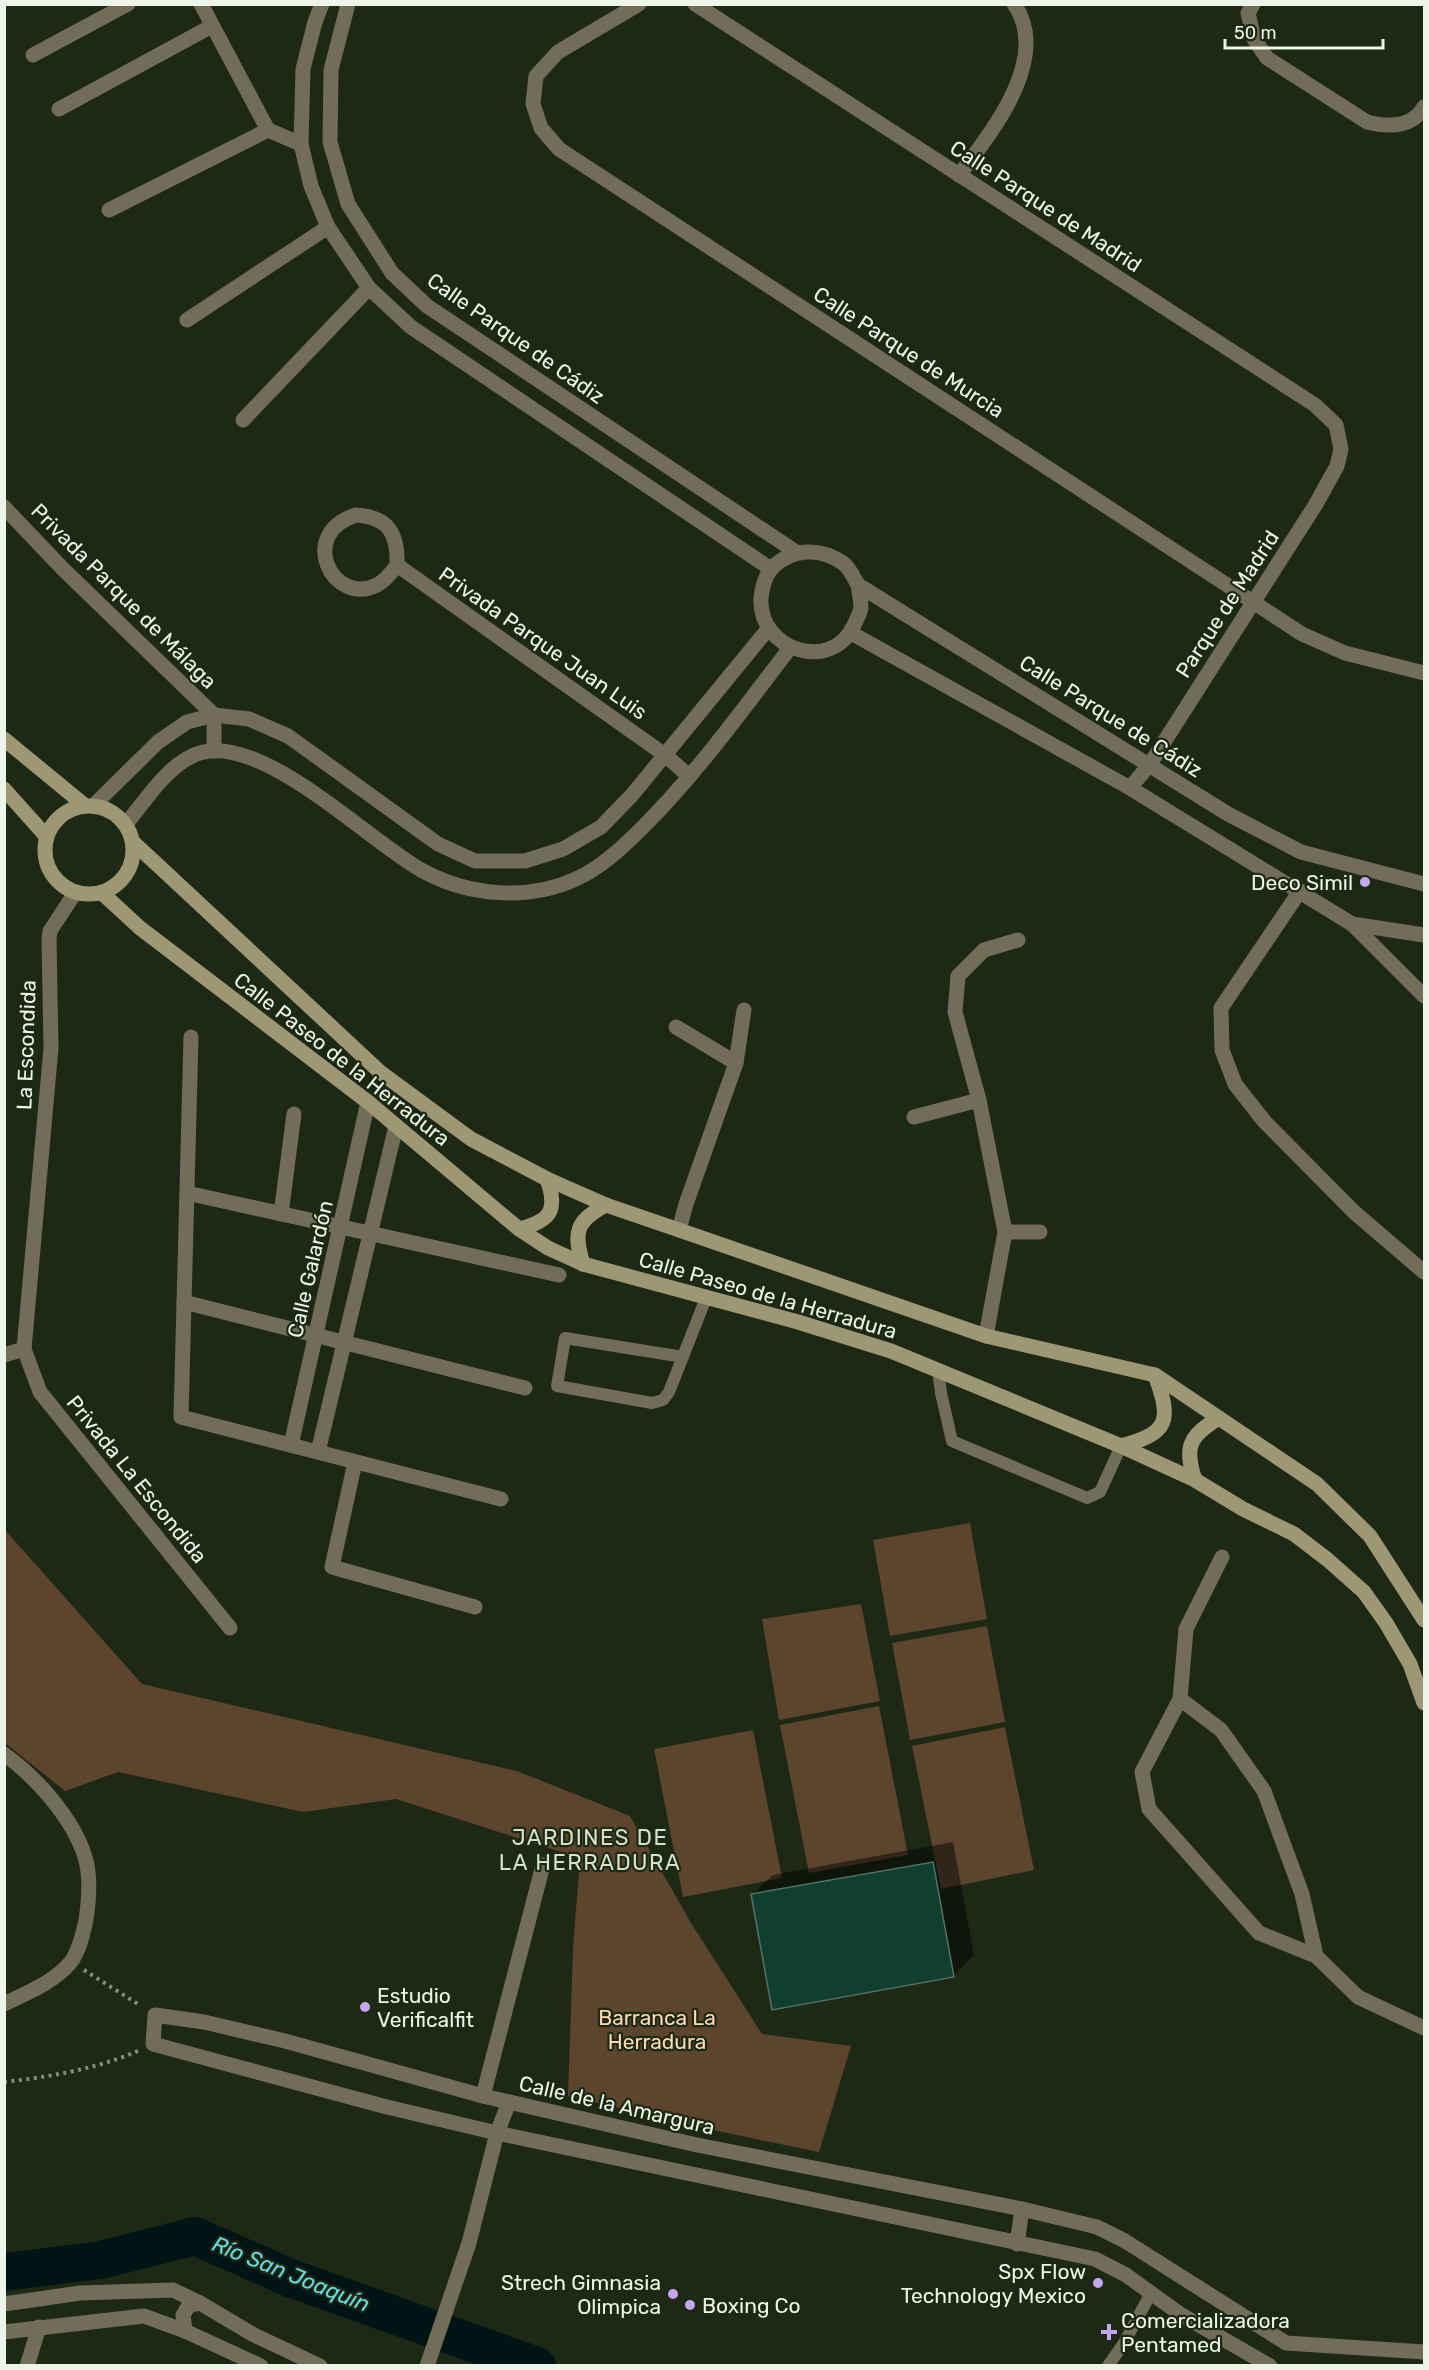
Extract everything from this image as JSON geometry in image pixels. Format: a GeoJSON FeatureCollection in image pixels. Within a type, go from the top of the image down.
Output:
{"type":"FeatureCollection","features":[{"type":"Feature","properties":{"kind":"main road"},"geometry":{"type":"LineString","coordinates":[[4,739],[89,804],[126,824],[134,843],[132,864],[120,883],[102,893],[89,895],[75,893],[60,884],[49,870],[44,853],[46,836],[60,814],[89,804]]}},
{"type":"Feature","properties":{"kind":"main road"},"geometry":{"type":"LineString","coordinates":[[4,789],[46,836]]}},
{"type":"Feature","properties":{"kind":"main road","name":"Calle Paseo de la Herradura"},"geometry":{"type":"LineString","coordinates":[[134,843],[380,1072],[471,1139],[547,1179],[606,1204],[986,1336],[1155,1375],[1317,1484],[1370,1536],[1425,1620]]}},
{"type":"Feature","properties":{"kind":"main road","name":"Calle Paseo de la Herradura"},"geometry":{"type":"LineString","coordinates":[[102,893],[140,928],[368,1102],[519,1229],[548,1248],[584,1264],[798,1322],[891,1351],[1121,1446],[1195,1480],[1243,1509],[1294,1534],[1364,1592],[1386,1623],[1410,1664],[1425,1703]]}},
{"type":"Feature","properties":{"kind":"main road"},"geometry":{"type":"LineString","coordinates":[[519,1229],[545,1220],[552,1207],[553,1195],[547,1179]]}},
{"type":"Feature","properties":{"kind":"main road"},"geometry":{"type":"LineString","coordinates":[[584,1264],[578,1246],[578,1231],[584,1220],[606,1204]]}},
{"type":"Feature","properties":{"kind":"main road"},"geometry":{"type":"LineString","coordinates":[[1121,1446],[1147,1439],[1158,1431],[1165,1417],[1165,1406],[1155,1375]]}},
{"type":"Feature","properties":{"kind":"main road"},"geometry":{"type":"LineString","coordinates":[[1195,1480],[1188,1450],[1195,1437],[1205,1426],[1219,1418]]}},
{"type":"Feature","properties":{"kind":"street"},"geometry":{"type":"LineString","coordinates":[[33,56],[128,4]]}},
{"type":"Feature","properties":{"kind":"street"},"geometry":{"type":"LineString","coordinates":[[201,4],[268,130],[301,144]]}},
{"type":"Feature","properties":{"kind":"street"},"geometry":{"type":"LineString","coordinates":[[322,4],[303,69],[301,144],[311,186],[328,227],[369,288],[411,327],[771,569]]}},
{"type":"Feature","properties":{"kind":"street","name":"Calle Parque de Cádiz"},"geometry":{"type":"LineString","coordinates":[[348,4],[331,70],[330,142],[348,204],[392,273],[427,306],[796,552],[822,552],[844,564],[858,585],[1228,814],[1301,852],[1425,884]]}},
{"type":"Feature","properties":{"kind":"street","name":"Calle Parque de Murcia"},"geometry":{"type":"LineString","coordinates":[[639,4],[558,52],[536,76],[532,104],[542,128],[559,149],[1302,634],[1345,653],[1425,673]]}},
{"type":"Feature","properties":{"kind":"street","name":"Calle Parque de Madrid"},"geometry":{"type":"LineString","coordinates":[[695,4],[1315,405],[1336,425],[1341,449],[1337,466]]}},
{"type":"Feature","properties":{"kind":"street"},"geometry":{"type":"LineString","coordinates":[[959,175],[985,142],[1006,109],[1020,78],[1027,47],[1023,17],[1014,4]]}},
{"type":"Feature","properties":{"kind":"street"},"geometry":{"type":"LineString","coordinates":[[1253,4],[1248,13],[1254,39],[1267,58],[1367,122],[1383,126],[1401,125],[1422,112],[1425,107]]}},
{"type":"Feature","properties":{"kind":"street"},"geometry":{"type":"LineString","coordinates":[[59,109],[212,26]]}},
{"type":"Feature","properties":{"kind":"street"},"geometry":{"type":"LineString","coordinates":[[109,210],[268,130]]}},
{"type":"Feature","properties":{"kind":"street"},"geometry":{"type":"LineString","coordinates":[[187,320],[328,227]]}},
{"type":"Feature","properties":{"kind":"street"},"geometry":{"type":"LineString","coordinates":[[243,420],[369,288]]}},
{"type":"Feature","properties":{"kind":"street","name":"Parque de Madrid"},"geometry":{"type":"LineString","coordinates":[[1130,788],[1150,764],[1337,466]]}},
{"type":"Feature","properties":{"kind":"street","name":"Privada Parque de Málaga"},"geometry":{"type":"LineString","coordinates":[[4,507],[63,569],[214,715]]}},
{"type":"Feature","properties":{"kind":"street"},"geometry":{"type":"LineString","coordinates":[[356,514],[369,515],[381,521],[390,530],[396,541],[397,565],[377,585],[365,588],[352,587],[336,578],[325,562],[324,549],[327,537],[334,526],[344,518],[356,514]]}},
{"type":"Feature","properties":{"kind":"street"},"geometry":{"type":"LineString","coordinates":[[796,552],[771,569],[762,588],[760,609],[768,629],[790,648],[812,652],[833,647],[851,633],[861,610],[858,585]]}},
{"type":"Feature","properties":{"kind":"street","name":"Privada Parque Juan Luis"},"geometry":{"type":"LineString","coordinates":[[397,565],[665,754],[689,776]]}},
{"type":"Feature","properties":{"kind":"street"},"geometry":{"type":"LineString","coordinates":[[89,804],[158,742],[187,722],[214,715],[249,719],[288,736],[438,844],[475,861],[525,861],[563,849],[601,827],[632,795],[768,629]]}},
{"type":"Feature","properties":{"kind":"street"},"geometry":{"type":"LineString","coordinates":[[851,633],[1130,788],[1300,891],[1352,924],[1425,996]]}},
{"type":"Feature","properties":{"kind":"street"},"geometry":{"type":"LineString","coordinates":[[126,824],[173,768],[194,754],[214,751],[243,754],[277,768],[423,872],[480,893],[535,892],[576,879],[615,854],[689,776],[790,648]]}},
{"type":"Feature","properties":{"kind":"street"},"geometry":{"type":"LineString","coordinates":[[214,715],[214,751]]}},
{"type":"Feature","properties":{"kind":"street"},"geometry":{"type":"LineString","coordinates":[[1300,891],[1221,1008],[1222,1050],[1235,1084],[1264,1121],[1354,1212],[1425,1272]]}},
{"type":"Feature","properties":{"kind":"street","name":"La Escondida"},"geometry":{"type":"LineString","coordinates":[[24,1349],[51,1048],[49,939],[50,931],[75,893]]}},
{"type":"Feature","properties":{"kind":"street"},"geometry":{"type":"LineString","coordinates":[[1352,924],[1425,935]]}},
{"type":"Feature","properties":{"kind":"street"},"geometry":{"type":"LineString","coordinates":[[986,1336],[1005,1232],[979,1100],[955,1012],[958,976],[984,950],[1018,940]]}},
{"type":"Feature","properties":{"kind":"street"},"geometry":{"type":"LineString","coordinates":[[679,1230],[736,1062],[744,1010]]}},
{"type":"Feature","properties":{"kind":"street"},"geometry":{"type":"LineString","coordinates":[[676,1027],[736,1062]]}},
{"type":"Feature","properties":{"kind":"street"},"geometry":{"type":"LineString","coordinates":[[191,1037],[181,1418],[501,1498]]}},
{"type":"Feature","properties":{"kind":"street"},"geometry":{"type":"LineString","coordinates":[[914,1117],[979,1100]]}},
{"type":"Feature","properties":{"kind":"street","name":"Calle Galardón"},"geometry":{"type":"LineString","coordinates":[[291,1445],[368,1102]]}},
{"type":"Feature","properties":{"kind":"street"},"geometry":{"type":"LineString","coordinates":[[281,1214],[294,1113]]}},
{"type":"Feature","properties":{"kind":"street"},"geometry":{"type":"LineString","coordinates":[[318,1452],[396,1126]]}},
{"type":"Feature","properties":{"kind":"street"},"geometry":{"type":"LineString","coordinates":[[187,1193],[559,1275]]}},
{"type":"Feature","properties":{"kind":"street"},"geometry":{"type":"LineString","coordinates":[[1005,1232],[1040,1232]]}},
{"type":"Feature","properties":{"kind":"street"},"geometry":{"type":"LineString","coordinates":[[184,1302],[525,1388]]}},
{"type":"Feature","properties":{"kind":"street"},"geometry":{"type":"LineString","coordinates":[[4,1355],[24,1349]]}},
{"type":"Feature","properties":{"kind":"street","name":"Privada La Escondida"},"geometry":{"type":"LineString","coordinates":[[24,1349],[40,1392],[230,1628]]}},
{"type":"Feature","properties":{"kind":"street"},"geometry":{"type":"LineString","coordinates":[[355,1462],[332,1567],[475,1607]]}},
{"type":"Feature","properties":{"kind":"street"},"geometry":{"type":"LineString","coordinates":[[1222,1557],[1186,1629],[1180,1699],[1142,1772],[1149,1809],[1259,1933],[1316,1956],[1358,1997],[1425,2028]]}},
{"type":"Feature","properties":{"kind":"street"},"geometry":{"type":"LineString","coordinates":[[1180,1699],[1221,1731],[1264,1791],[1302,1894],[1316,1956]]}},
{"type":"Feature","properties":{"kind":"street"},"geometry":{"type":"LineString","coordinates":[[4,1754],[20,1765],[65,1816],[86,1857],[90,1898],[83,1935],[71,1962],[49,1981],[4,2004]]}},
{"type":"Feature","properties":{"kind":"street"},"geometry":{"type":"LineString","coordinates":[[483,2096],[543,1865]]}},
{"type":"Feature","properties":{"kind":"street"},"geometry":{"type":"LineString","coordinates":[[155,2015],[153,2044],[382,2106],[497,2133],[1095,2259],[1126,2275],[1180,2313],[1270,2366]]}},
{"type":"Feature","properties":{"kind":"street","name":"Calle de la Amargura"},"geometry":{"type":"LineString","coordinates":[[155,2015],[204,2022],[285,2041],[483,2096],[697,2145],[1022,2209],[1097,2227],[1125,2241],[1286,2343],[1425,2352]]}},
{"type":"Feature","properties":{"kind":"street"},"geometry":{"type":"LineString","coordinates":[[427,2366],[469,2243],[497,2133],[509,2102]]}},
{"type":"Feature","properties":{"kind":"street"},"geometry":{"type":"LineString","coordinates":[[1017,2244],[1022,2209]]}},
{"type":"Feature","properties":{"kind":"street"},"geometry":{"type":"LineString","coordinates":[[4,2304],[80,2293],[173,2290],[254,2335],[320,2366]]}},
{"type":"Feature","properties":{"kind":"street"},"geometry":{"type":"LineString","coordinates":[[184,2331],[183,2316],[189,2306],[200,2303]]}},
{"type":"Feature","properties":{"kind":"street"},"geometry":{"type":"LineString","coordinates":[[4,2332],[144,2316],[184,2331],[251,2363]]}},
{"type":"Feature","properties":{"kind":"street"},"geometry":{"type":"LineString","coordinates":[[27,2366],[39,2327]]}},
{"type":"Feature","properties":{"kind":"lane"},"geometry":{"type":"LineString","coordinates":[[683,1357],[566,1338],[557,1386],[652,1403],[663,1400],[669,1392],[683,1357],[706,1298]]}},
{"type":"Feature","properties":{"kind":"lane"},"geometry":{"type":"LineString","coordinates":[[938,1370],[952,1441],[1088,1498],[1100,1492],[1121,1446]]}},
{"type":"Feature","properties":{"kind":"lane"},"geometry":{"type":"LineString","coordinates":[[1108,2366],[1124,2343],[1151,2293]]}},
{"type":"Feature","properties":{"kind":"path"},"geometry":{"type":"LineString","coordinates":[[71,1962],[155,2015]]}},
{"type":"Feature","properties":{"kind":"path"},"geometry":{"type":"LineString","coordinates":[[4,2082],[62,2073],[121,2058],[153,2044]]}},
{"type":"Feature","properties":{"kind":"green space"},"geometry":{"type":"Polygon","coordinates":[[[970,1523],[987,1619],[890,1636],[873,1540],[970,1523]]]}},
{"type":"Feature","properties":{"kind":"green space","name":"Barranca La Herradura"},"geometry":{"type":"Polygon","coordinates":[[[5,1530],[142,1684],[517,1771],[630,1816],[691,1923],[762,2034],[851,2046],[819,2152],[568,2096],[573,1949],[580,1858],[396,1799],[303,1812],[118,1772],[65,1791],[5,1743],[5,1530]]]}},
{"type":"Feature","properties":{"kind":"green space"},"geometry":{"type":"Polygon","coordinates":[[[861,1604],[880,1701],[779,1720],[762,1619],[861,1604]]]}},
{"type":"Feature","properties":{"kind":"green space"},"geometry":{"type":"Polygon","coordinates":[[[987,1626],[1005,1722],[910,1740],[892,1643],[987,1626]]]}},
{"type":"Feature","properties":{"kind":"green space"},"geometry":{"type":"Polygon","coordinates":[[[879,1706],[908,1855],[809,1873],[780,1725],[879,1706]]]}},
{"type":"Feature","properties":{"kind":"green space"},"geometry":{"type":"Polygon","coordinates":[[[1005,1727],[1034,1870],[941,1889],[912,1746],[1005,1727]]]}},
{"type":"Feature","properties":{"kind":"green space"},"geometry":{"type":"Polygon","coordinates":[[[753,1730],[782,1878],[683,1897],[654,1749],[753,1730]]]}},
{"type":"Feature","properties":{"kind":"building"},"geometry":{"type":"Polygon","coordinates":[[[933,1862],[954,1977],[772,2010],[751,1894],[933,1862]]]}},
{"type":"Feature","properties":{"kind":"waterway","name":"Río San Joaquín"},"geometry":{"type":"LineString","coordinates":[[4,2272],[101,2260],[195,2236],[290,2278],[537,2366]]}},
{"type":"Feature","properties":{"kind":"place","name":"Deco Simil"},"geometry":{"type":"Point","coordinates":[1365,882]}},
{"type":"Feature","properties":{"kind":"place","name":"Estudio Verificalfit"},"geometry":{"type":"Point","coordinates":[365,2007]}},
{"type":"Feature","properties":{"kind":"place","name":"Spx Flow Technology Mexico"},"geometry":{"type":"Point","coordinates":[1098,2283]}},
{"type":"Feature","properties":{"kind":"place","name":"Strech Gimnasia Olimpica"},"geometry":{"type":"Point","coordinates":[673,2294]}},
{"type":"Feature","properties":{"kind":"place","name":"Boxing Co"},"geometry":{"type":"Point","coordinates":[690,2305]}},
{"type":"Feature","properties":{"kind":"place","name":"Comercializadora Pentamed"},"geometry":{"type":"Point","coordinates":[1109,2332]}},
{"type":"Feature","properties":{"kind":"district","name":"JARDINES DE LA HERRADURA"},"geometry":{"type":"Point","coordinates":[590,1850]}}]}
